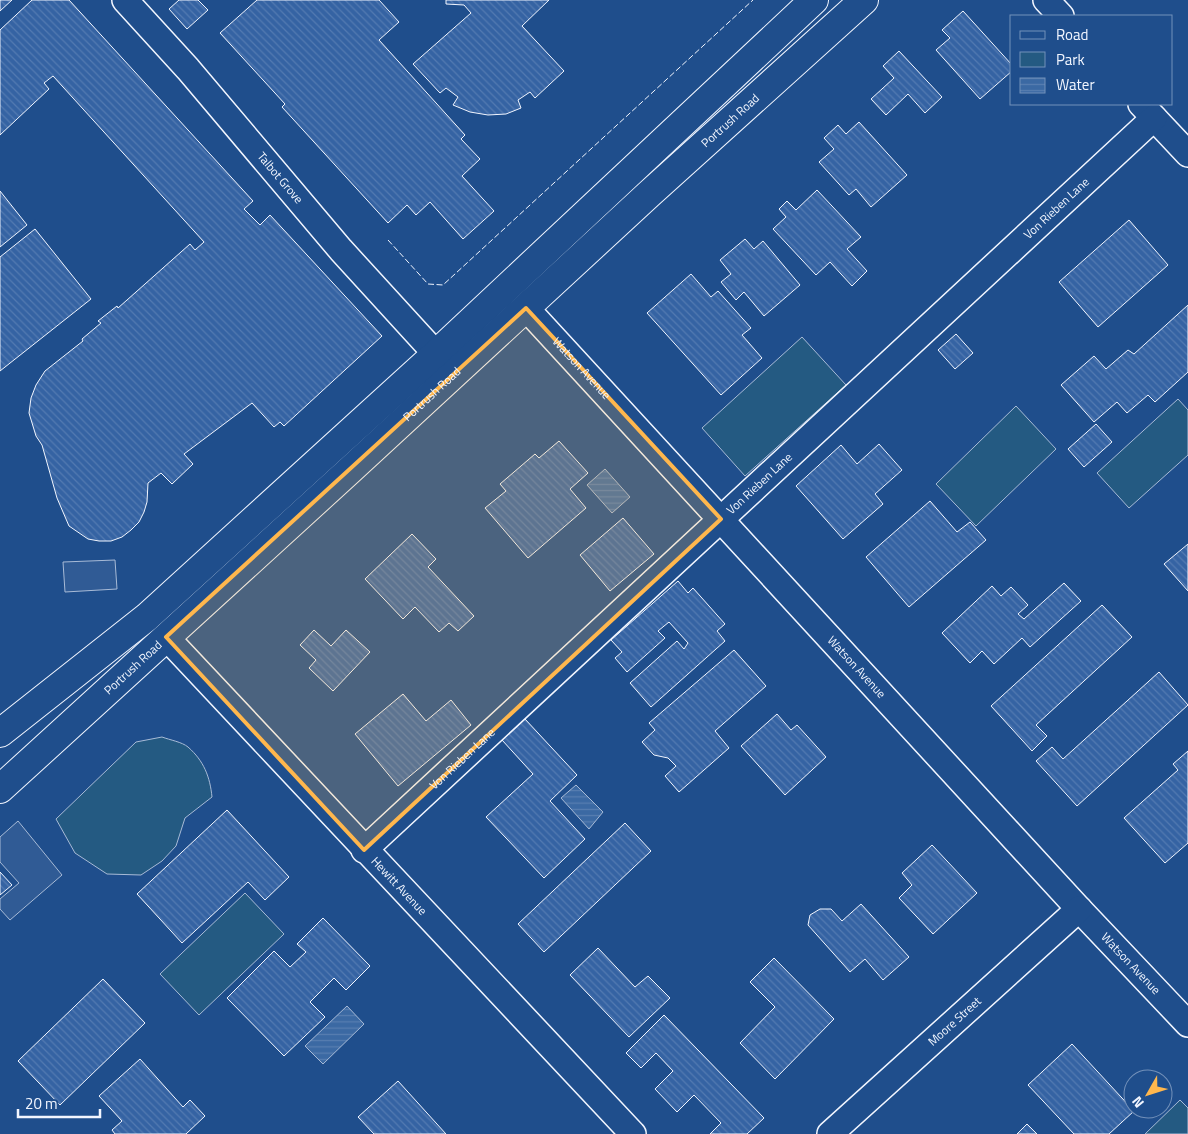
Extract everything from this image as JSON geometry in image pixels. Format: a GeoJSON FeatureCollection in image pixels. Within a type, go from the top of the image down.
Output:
{"type":"FeatureCollection","features":[{"type":"Feature","properties":{"kind":"highway"},"geometry":{"type":"LineString","coordinates":[[0,733],[147,618],[436,354],[814,0]]}},
{"type":"Feature","properties":{"kind":"highway","name":"Portrush Road"},"geometry":{"type":"LineString","coordinates":[[0,788],[864,0]]}},
{"type":"Feature","properties":{"kind":"street","name":"Talbot Grove"},"geometry":{"type":"LineString","coordinates":[[125,0],[188,69],[320,224],[436,354]]}},
{"type":"Feature","properties":{"kind":"street"},"geometry":{"type":"LineString","coordinates":[[1046,0],[1060,15]]}},
{"type":"Feature","properties":{"kind":"street"},"geometry":{"type":"LineString","coordinates":[[1148,111],[1188,154]]}},
{"type":"Feature","properties":{"kind":"street","name":"Von Rieben Lane"},"geometry":{"type":"LineString","coordinates":[[364,850],[721,519],[1148,111]]}},
{"type":"Feature","properties":{"kind":"street","name":"Watson Avenue"},"geometry":{"type":"LineString","coordinates":[[526,308],[1079,909],[1188,1024]]}},
{"type":"Feature","properties":{"kind":"street","name":"Hewitt Avenue"},"geometry":{"type":"LineString","coordinates":[[166,637],[364,850],[633,1134]]}},
{"type":"Feature","properties":{"kind":"street","name":"Moore Street"},"geometry":{"type":"LineString","coordinates":[[830,1134],[1079,909]]}},
{"type":"Feature","properties":{"kind":"highlighted area"},"geometry":{"type":"Polygon","coordinates":[[[526,308],[721,519],[364,850],[166,637],[526,308]]]}},
{"type":"Feature","properties":{"kind":"green space"},"geometry":{"type":"Polygon","coordinates":[[[802,337],[846,385],[745,476],[702,428],[802,337]]]}},
{"type":"Feature","properties":{"kind":"green space"},"geometry":{"type":"Polygon","coordinates":[[[1178,399],[1188,410],[1188,455],[1129,508],[1097,473],[1178,399]]]}},
{"type":"Feature","properties":{"kind":"green space"},"geometry":{"type":"Polygon","coordinates":[[[1016,406],[1056,449],[976,526],[936,484],[1016,406]]]}},
{"type":"Feature","properties":{"kind":"green space"},"geometry":{"type":"Polygon","coordinates":[[[162,737],[179,742],[194,752],[208,776],[212,797],[185,818],[176,846],[162,861],[141,875],[107,874],[75,853],[56,819],[136,742],[162,737]]]}},
{"type":"Feature","properties":{"kind":"green space"},"geometry":{"type":"Polygon","coordinates":[[[245,893],[284,934],[199,1015],[160,974],[245,893]]]}},
{"type":"Feature","properties":{"kind":"green space"},"geometry":{"type":"Polygon","coordinates":[[[1180,1100],[1188,1108],[1188,1134],[1145,1134],[1160,1119],[1173,1119],[1173,1107],[1180,1100]]]}},
{"type":"Feature","properties":{"kind":"shaded area"},"geometry":{"type":"Polygon","coordinates":[[[115,560],[117,589],[65,592],[63,562],[115,560]]]}},
{"type":"Feature","properties":{"kind":"shaded area"},"geometry":{"type":"Polygon","coordinates":[[[18,821],[62,875],[10,920],[0,909],[0,899],[19,883],[0,862],[0,837],[18,821]]]}},
{"type":"Feature","properties":{"kind":"water"},"geometry":{"type":"Polygon","coordinates":[[[605,469],[630,497],[612,513],[587,485],[605,469]]]}},
{"type":"Feature","properties":{"kind":"water"},"geometry":{"type":"Polygon","coordinates":[[[576,785],[603,812],[589,829],[561,798],[576,785]]]}},
{"type":"Feature","properties":{"kind":"water"},"geometry":{"type":"Polygon","coordinates":[[[347,1006],[364,1024],[323,1064],[305,1046],[347,1006]]]}},
{"type":"Feature","properties":{"kind":"building"},"geometry":{"type":"Polygon","coordinates":[[[0,0],[12,0],[0,11],[0,0]]]}},
{"type":"Feature","properties":{"kind":"building"},"geometry":{"type":"Polygon","coordinates":[[[32,0],[69,0],[253,201],[244,209],[260,225],[270,215],[382,336],[284,426],[280,422],[274,427],[252,403],[184,454],[193,464],[172,484],[161,473],[148,483],[147,502],[139,522],[122,537],[111,541],[88,539],[69,526],[57,498],[42,445],[36,436],[29,413],[31,398],[36,385],[45,371],[83,341],[82,339],[101,323],[98,321],[117,306],[118,308],[190,244],[195,250],[204,242],[53,76],[44,83],[49,89],[0,135],[0,30],[32,0]]]}},
{"type":"Feature","properties":{"kind":"building"},"geometry":{"type":"Polygon","coordinates":[[[179,0],[198,0],[208,10],[187,29],[169,9],[179,0]]]}},
{"type":"Feature","properties":{"kind":"building"},"geometry":{"type":"Polygon","coordinates":[[[257,0],[379,0],[399,22],[379,40],[465,135],[461,139],[480,159],[462,176],[494,211],[463,239],[430,202],[416,215],[407,205],[388,223],[282,107],[285,104],[220,33],[257,0]]]}},
{"type":"Feature","properties":{"kind":"building"},"geometry":{"type":"Polygon","coordinates":[[[446,0],[549,0],[522,26],[564,71],[535,98],[530,92],[518,100],[521,108],[506,114],[488,115],[470,112],[453,105],[458,97],[446,88],[440,93],[413,64],[471,13],[464,5],[446,4],[446,0]]]}},
{"type":"Feature","properties":{"kind":"building"},"geometry":{"type":"Polygon","coordinates":[[[963,11],[1010,63],[1010,73],[980,99],[936,50],[950,38],[942,30],[963,11]]]}},
{"type":"Feature","properties":{"kind":"building"},"geometry":{"type":"Polygon","coordinates":[[[899,51],[942,97],[925,113],[908,94],[886,115],[871,99],[894,78],[883,66],[899,51]]]}},
{"type":"Feature","properties":{"kind":"building"},"geometry":{"type":"Polygon","coordinates":[[[859,122],[907,175],[871,207],[856,189],[849,195],[819,162],[834,149],[824,138],[838,125],[846,134],[859,122]]]}},
{"type":"Feature","properties":{"kind":"building"},"geometry":{"type":"Polygon","coordinates":[[[817,190],[861,237],[847,249],[867,271],[852,286],[830,262],[816,275],[773,229],[786,217],[779,209],[787,201],[796,210],[817,190]]]}},
{"type":"Feature","properties":{"kind":"building"},"geometry":{"type":"Polygon","coordinates":[[[0,191],[27,225],[0,247],[0,191]]]}},
{"type":"Feature","properties":{"kind":"building"},"geometry":{"type":"Polygon","coordinates":[[[1129,220],[1168,265],[1098,327],[1059,282],[1129,220]]]}},
{"type":"Feature","properties":{"kind":"building"},"geometry":{"type":"Polygon","coordinates":[[[35,229],[91,299],[0,371],[0,257],[35,229]]]}},
{"type":"Feature","properties":{"kind":"building"},"geometry":{"type":"Polygon","coordinates":[[[745,239],[754,249],[763,241],[800,285],[764,316],[744,292],[736,300],[721,282],[731,274],[720,260],[745,239]]]}},
{"type":"Feature","properties":{"kind":"building"},"geometry":{"type":"Polygon","coordinates":[[[691,274],[711,297],[718,291],[751,328],[742,335],[762,358],[721,395],[647,313],[691,274]]]}},
{"type":"Feature","properties":{"kind":"building"},"geometry":{"type":"Polygon","coordinates":[[[1188,305],[1188,372],[1155,402],[1148,395],[1127,413],[1117,402],[1094,422],[1061,385],[1094,356],[1106,369],[1128,350],[1134,354],[1188,305]]]}},
{"type":"Feature","properties":{"kind":"building"},"geometry":{"type":"Polygon","coordinates":[[[956,334],[973,353],[955,369],[938,350],[956,334]]]}},
{"type":"Feature","properties":{"kind":"building"},"geometry":{"type":"Polygon","coordinates":[[[1096,424],[1112,442],[1084,467],[1068,449],[1096,424]]]}},
{"type":"Feature","properties":{"kind":"building"},"geometry":{"type":"Polygon","coordinates":[[[559,441],[588,473],[570,489],[586,508],[528,558],[485,508],[506,491],[500,484],[535,454],[539,458],[559,441]]]}},
{"type":"Feature","properties":{"kind":"building"},"geometry":{"type":"Polygon","coordinates":[[[879,444],[902,470],[875,494],[883,504],[843,539],[796,486],[841,445],[857,464],[879,444]]]}},
{"type":"Feature","properties":{"kind":"building"},"geometry":{"type":"Polygon","coordinates":[[[930,501],[957,532],[970,522],[986,540],[909,607],[866,557],[930,501]]]}},
{"type":"Feature","properties":{"kind":"building"},"geometry":{"type":"Polygon","coordinates":[[[623,518],[654,554],[610,591],[580,555],[623,518]]]}},
{"type":"Feature","properties":{"kind":"building"},"geometry":{"type":"Polygon","coordinates":[[[412,534],[436,559],[428,567],[474,616],[458,631],[449,623],[439,632],[415,607],[403,619],[365,579],[412,534]]]}},
{"type":"Feature","properties":{"kind":"building"},"geometry":{"type":"Polygon","coordinates":[[[1188,544],[1188,591],[1164,564],[1188,544]]]}},
{"type":"Feature","properties":{"kind":"building"},"geometry":{"type":"Polygon","coordinates":[[[678,581],[688,593],[693,588],[725,624],[717,631],[725,641],[651,707],[630,683],[677,641],[684,649],[688,643],[669,622],[658,631],[665,638],[627,672],[615,658],[622,652],[611,640],[678,581]]]}},
{"type":"Feature","properties":{"kind":"building"},"geometry":{"type":"Polygon","coordinates":[[[1064,583],[1081,601],[1030,647],[1022,638],[994,664],[982,651],[970,663],[942,633],[992,586],[1001,596],[1011,587],[1028,605],[1018,614],[1024,619],[1064,583]]]}},
{"type":"Feature","properties":{"kind":"building"},"geometry":{"type":"Polygon","coordinates":[[[1102,605],[1132,637],[1036,725],[1047,736],[1032,751],[991,706],[1102,605]]]}},
{"type":"Feature","properties":{"kind":"building"},"geometry":{"type":"Polygon","coordinates":[[[314,630],[331,646],[346,630],[370,652],[333,691],[309,668],[316,660],[300,645],[314,630]]]}},
{"type":"Feature","properties":{"kind":"building"},"geometry":{"type":"Polygon","coordinates":[[[734,650],[766,686],[715,731],[729,748],[679,792],[665,776],[676,766],[668,758],[654,755],[642,742],[655,730],[649,723],[734,650]]]}},
{"type":"Feature","properties":{"kind":"building"},"geometry":{"type":"Polygon","coordinates":[[[1159,672],[1188,705],[1077,806],[1036,761],[1052,747],[1063,759],[1159,672]]]}},
{"type":"Feature","properties":{"kind":"building"},"geometry":{"type":"Polygon","coordinates":[[[403,694],[426,721],[451,700],[471,725],[398,786],[355,734],[403,694]]]}},
{"type":"Feature","properties":{"kind":"building"},"geometry":{"type":"Polygon","coordinates":[[[777,714],[791,730],[797,725],[826,757],[785,795],[741,746],[777,714]]]}},
{"type":"Feature","properties":{"kind":"building"},"geometry":{"type":"Polygon","coordinates":[[[525,719],[577,775],[550,801],[585,839],[544,878],[486,817],[533,774],[502,740],[525,719]]]}},
{"type":"Feature","properties":{"kind":"building"},"geometry":{"type":"Polygon","coordinates":[[[1188,751],[1188,843],[1165,863],[1124,818],[1178,770],[1173,764],[1188,751]]]}},
{"type":"Feature","properties":{"kind":"building"},"geometry":{"type":"Polygon","coordinates":[[[227,810],[289,877],[265,900],[248,882],[182,943],[137,894],[227,810]]]}},
{"type":"Feature","properties":{"kind":"building"},"geometry":{"type":"Polygon","coordinates":[[[625,823],[651,851],[544,952],[518,924],[625,823]]]}},
{"type":"Feature","properties":{"kind":"building"},"geometry":{"type":"Polygon","coordinates":[[[932,845],[977,893],[933,934],[899,898],[912,885],[902,873],[932,845]]]}},
{"type":"Feature","properties":{"kind":"building"},"geometry":{"type":"Polygon","coordinates":[[[0,872],[12,885],[0,895],[0,872]]]}},
{"type":"Feature","properties":{"kind":"building"},"geometry":{"type":"Polygon","coordinates":[[[861,904],[909,957],[883,980],[865,959],[850,972],[808,925],[810,915],[820,909],[831,909],[842,921],[861,904]]]}},
{"type":"Feature","properties":{"kind":"building"},"geometry":{"type":"Polygon","coordinates":[[[323,918],[370,966],[346,990],[334,978],[310,1002],[325,1017],[284,1056],[227,998],[274,951],[290,967],[306,952],[297,944],[323,918]]]}},
{"type":"Feature","properties":{"kind":"building"},"geometry":{"type":"Polygon","coordinates":[[[598,948],[635,987],[648,976],[670,998],[629,1037],[570,975],[598,948]]]}},
{"type":"Feature","properties":{"kind":"building"},"geometry":{"type":"Polygon","coordinates":[[[774,958],[834,1019],[775,1079],[740,1043],[775,1007],[750,982],[774,958]]]}},
{"type":"Feature","properties":{"kind":"building"},"geometry":{"type":"Polygon","coordinates":[[[103,979],[145,1023],[60,1105],[18,1061],[103,979]]]}},
{"type":"Feature","properties":{"kind":"building"},"geometry":{"type":"Polygon","coordinates":[[[664,1015],[764,1118],[747,1134],[710,1134],[721,1123],[694,1095],[677,1112],[655,1089],[673,1071],[656,1053],[641,1068],[626,1053],[664,1015]]]}},
{"type":"Feature","properties":{"kind":"building"},"geometry":{"type":"Polygon","coordinates":[[[1072,1044],[1123,1099],[1123,1119],[1125,1119],[1109,1134],[1074,1134],[1028,1085],[1072,1044]]]}},
{"type":"Feature","properties":{"kind":"building"},"geometry":{"type":"Polygon","coordinates":[[[140,1059],[183,1107],[190,1100],[205,1116],[186,1134],[115,1134],[112,1130],[122,1121],[99,1096],[140,1059]]]}},
{"type":"Feature","properties":{"kind":"building"},"geometry":{"type":"Polygon","coordinates":[[[398,1081],[446,1134],[374,1134],[358,1117],[398,1081]]]}},
{"type":"Feature","properties":{"kind":"building"},"geometry":{"type":"Polygon","coordinates":[[[1027,1124],[1037,1134],[1017,1134],[1027,1124]]]}},
{"type":"Feature","properties":{"kind":"fence"},"geometry":{"type":"LineString","coordinates":[[388,240],[428,284],[443,285],[753,0]]}}]}
